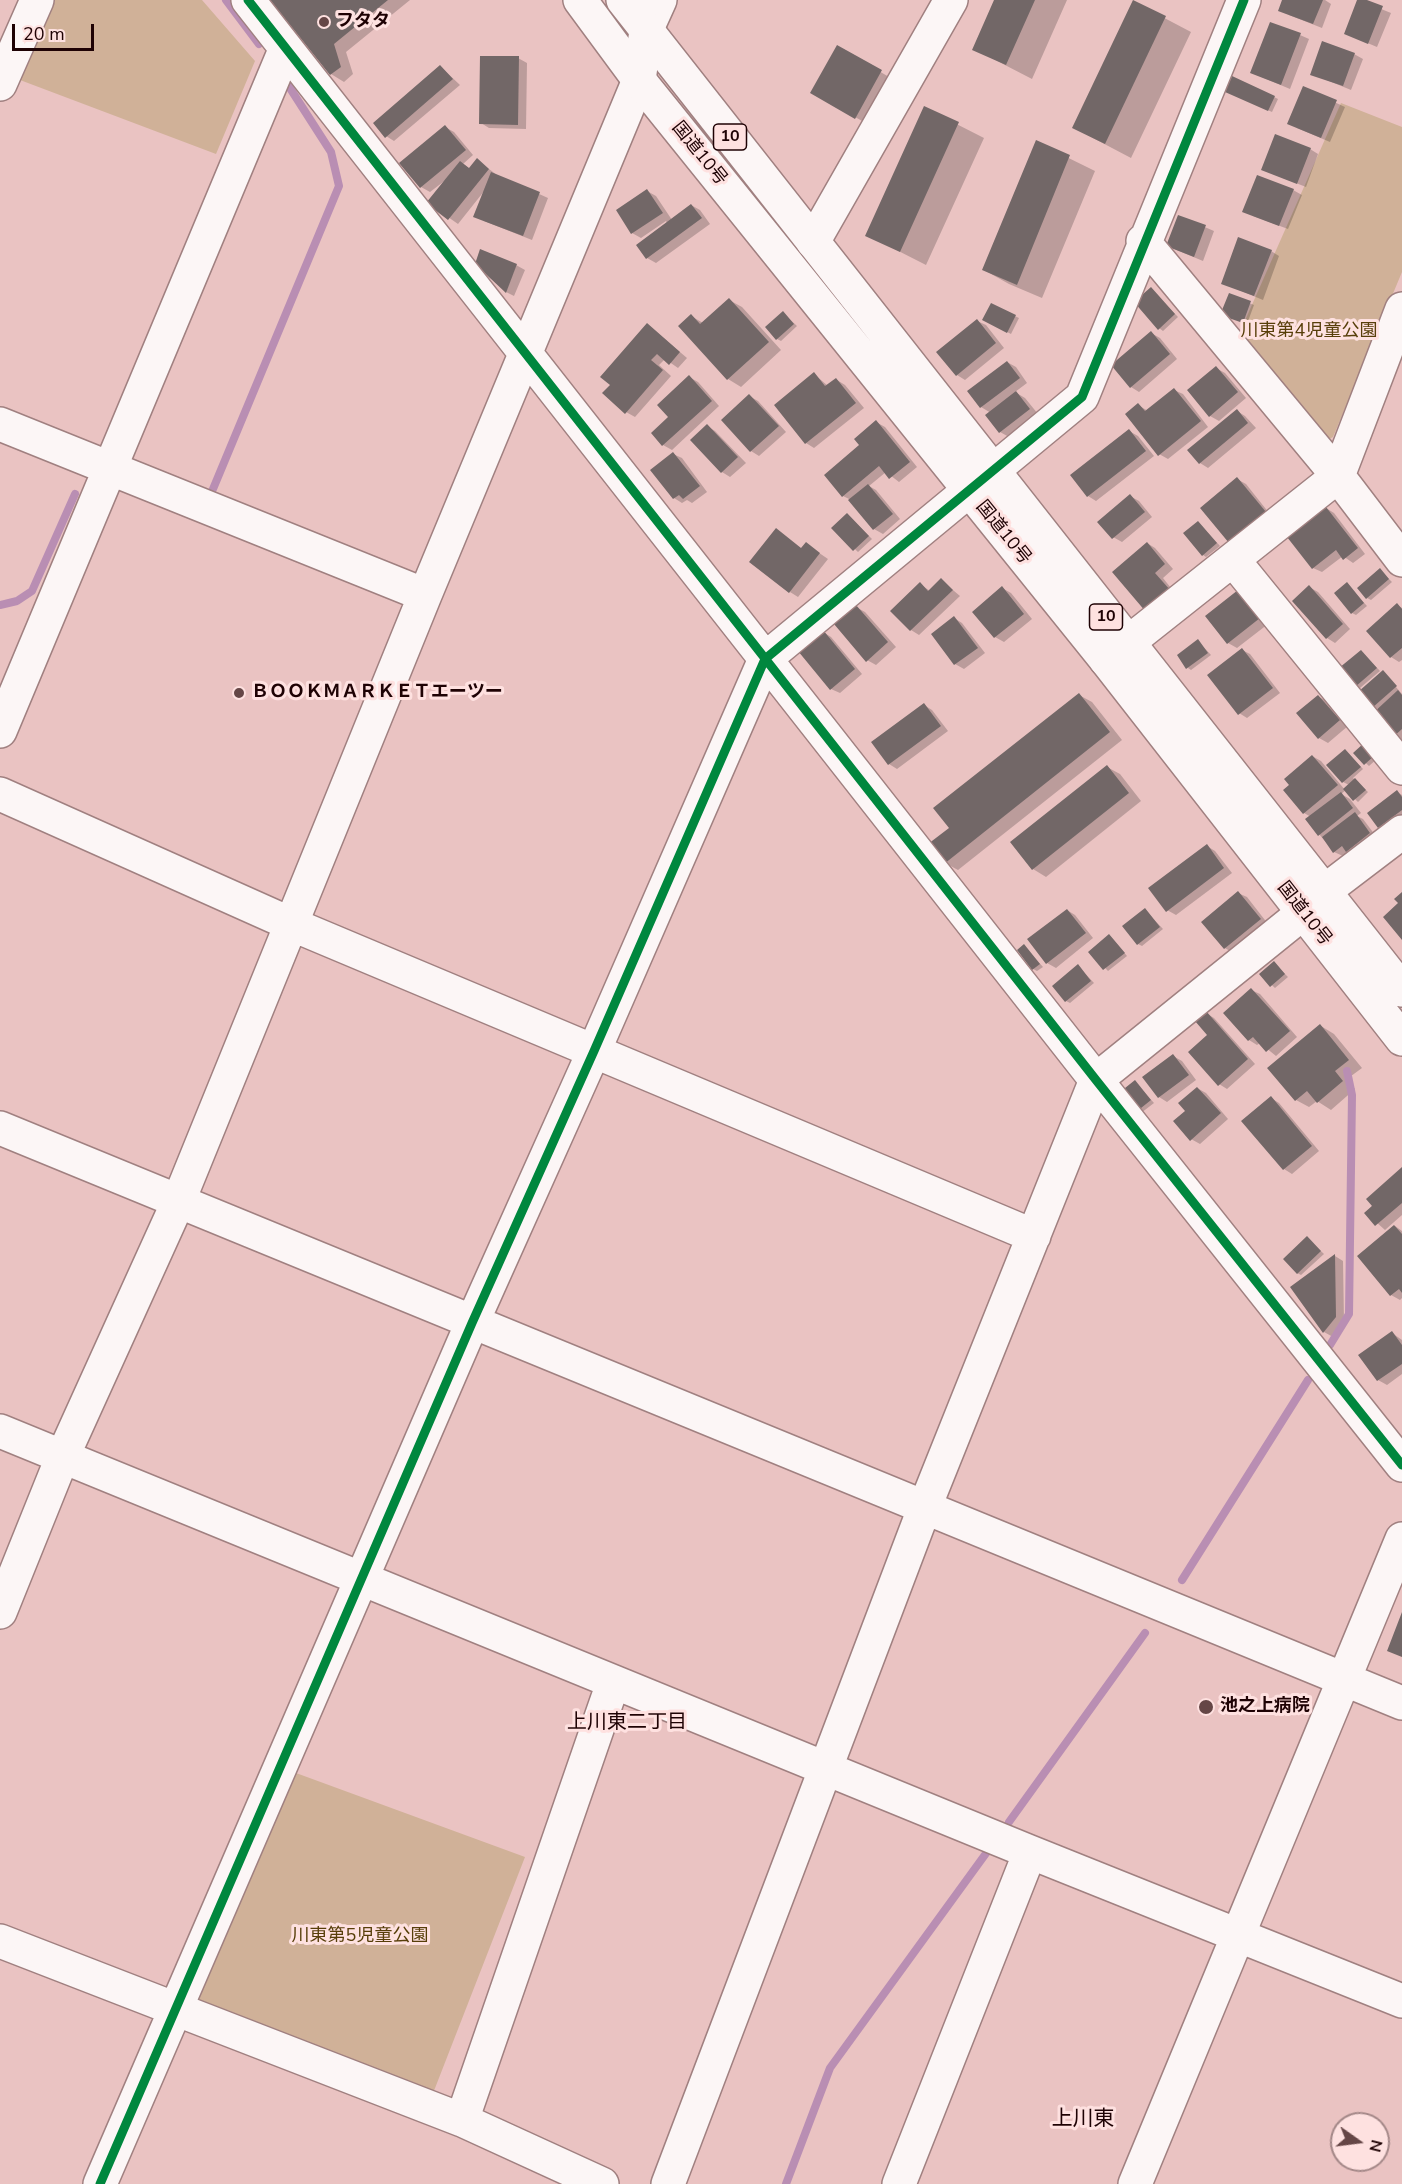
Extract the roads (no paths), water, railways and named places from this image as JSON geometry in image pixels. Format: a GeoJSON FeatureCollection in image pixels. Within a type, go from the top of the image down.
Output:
{"type":"FeatureCollection","features":[{"type":"Feature","properties":{"kind":"main road"},"geometry":{"type":"LineString","coordinates":[[0,84],[37,0]]}},
{"type":"Feature","properties":{"kind":"main road"},"geometry":{"type":"LineString","coordinates":[[248,0],[1096,1080],[1402,1465]]}},
{"type":"Feature","properties":{"kind":"main road","name":"国道10号"},"geometry":{"type":"LineString","coordinates":[[580,0],[639,80],[980,481],[1116,651],[1326,890],[1402,990]]}},
{"type":"Feature","properties":{"kind":"main road","name":"国道10号"},"geometry":{"type":"LineString","coordinates":[[623,0],[813,242],[980,481]]}},
{"type":"Feature","properties":{"kind":"main road"},"geometry":{"type":"LineString","coordinates":[[0,1612],[62,1458],[179,1200],[424,595],[639,80],[646,31],[660,0]]}},
{"type":"Feature","properties":{"kind":"main road"},"geometry":{"type":"LineString","coordinates":[[813,242],[951,0]]}},
{"type":"Feature","properties":{"kind":"main road"},"geometry":{"type":"LineString","coordinates":[[100,2184],[472,1323],[594,1051],[765,659],[1082,397],[1143,241],[1244,0]]}},
{"type":"Feature","properties":{"kind":"main road"},"geometry":{"type":"LineString","coordinates":[[0,731],[285,50]]}},
{"type":"Feature","properties":{"kind":"main road"},"geometry":{"type":"LineString","coordinates":[[1143,241],[1338,476],[1402,560]]}},
{"type":"Feature","properties":{"kind":"main road"},"geometry":{"type":"LineString","coordinates":[[1116,651],[1234,561],[1338,476],[1392,362],[1402,309]]}},
{"type":"Feature","properties":{"kind":"main road"},"geometry":{"type":"LineString","coordinates":[[0,424],[109,470],[424,595]]}},
{"type":"Feature","properties":{"kind":"main road"},"geometry":{"type":"LineString","coordinates":[[1234,561],[1402,768]]}},
{"type":"Feature","properties":{"kind":"main road","name":"国道10号"},"geometry":{"type":"LineString","coordinates":[[1116,651],[1303,913],[1402,1039]]}},
{"type":"Feature","properties":{"kind":"main road"},"geometry":{"type":"LineString","coordinates":[[0,794],[291,924],[1034,1236]]}},
{"type":"Feature","properties":{"kind":"main road"},"geometry":{"type":"LineString","coordinates":[[668,2184],[924,1509],[1096,1080],[1303,913],[1326,890],[1402,832]]}},
{"type":"Feature","properties":{"kind":"main road"},"geometry":{"type":"LineString","coordinates":[[0,1128],[924,1509],[1402,1703]]}},
{"type":"Feature","properties":{"kind":"main road"},"geometry":{"type":"LineString","coordinates":[[0,1431],[613,1683],[1402,2001]]}},
{"type":"Feature","properties":{"kind":"main road"},"geometry":{"type":"LineString","coordinates":[[1135,2184],[1402,1539]]}},
{"type":"Feature","properties":{"kind":"main road"},"geometry":{"type":"LineString","coordinates":[[462,2120],[613,1683]]}},
{"type":"Feature","properties":{"kind":"main road"},"geometry":{"type":"LineString","coordinates":[[899,2184],[1030,1852]]}},
{"type":"Feature","properties":{"kind":"main road"},"geometry":{"type":"LineString","coordinates":[[0,1941],[462,2120],[602,2184]]}},
{"type":"Feature","properties":{"kind":"waterway"},"geometry":{"type":"LineString","coordinates":[[226,0],[259,44]]}},
{"type":"Feature","properties":{"kind":"waterway"},"geometry":{"type":"LineString","coordinates":[[213,489],[339,186],[331,152],[288,85]]}},
{"type":"Feature","properties":{"kind":"waterway"},"geometry":{"type":"LineString","coordinates":[[0,605],[17,601],[32,591],[75,494]]}},
{"type":"Feature","properties":{"kind":"waterway"},"geometry":{"type":"LineString","coordinates":[[1330,1345],[1349,1314],[1352,1095],[1347,1071]]}},
{"type":"Feature","properties":{"kind":"waterway"},"geometry":{"type":"LineString","coordinates":[[1182,1580],[1308,1380]]}},
{"type":"Feature","properties":{"kind":"waterway"},"geometry":{"type":"LineString","coordinates":[[1009,1822],[1145,1633]]}},
{"type":"Feature","properties":{"kind":"waterway"},"geometry":{"type":"LineString","coordinates":[[786,2184],[830,2068],[987,1852]]}},
{"type":"Feature","properties":{"kind":"place","name":"フタタ"},"geometry":{"type":"Point","coordinates":[324,22]}},
{"type":"Feature","properties":{"kind":"place","name":"ＢＯＯＫＭＡＲＫＥＴエーツー"},"geometry":{"type":"Point","coordinates":[239,693]}},
{"type":"Feature","properties":{"kind":"place","name":"池之上病院"},"geometry":{"type":"Point","coordinates":[1206,1707]}},
{"type":"Feature","properties":{"kind":"district","name":"上川東二丁目"},"geometry":{"type":"Point","coordinates":[627,1723]}},
{"type":"Feature","properties":{"kind":"district","name":"上川東"},"geometry":{"type":"Point","coordinates":[1083,2120]}},
{"type":"Feature","properties":{"kind":"park label","name":"川東第4児童公園"},"geometry":{"type":"Point","coordinates":[1309,332]}},
{"type":"Feature","properties":{"kind":"park label","name":"川東第5児童公園"},"geometry":{"type":"Point","coordinates":[360,1937]}}]}
